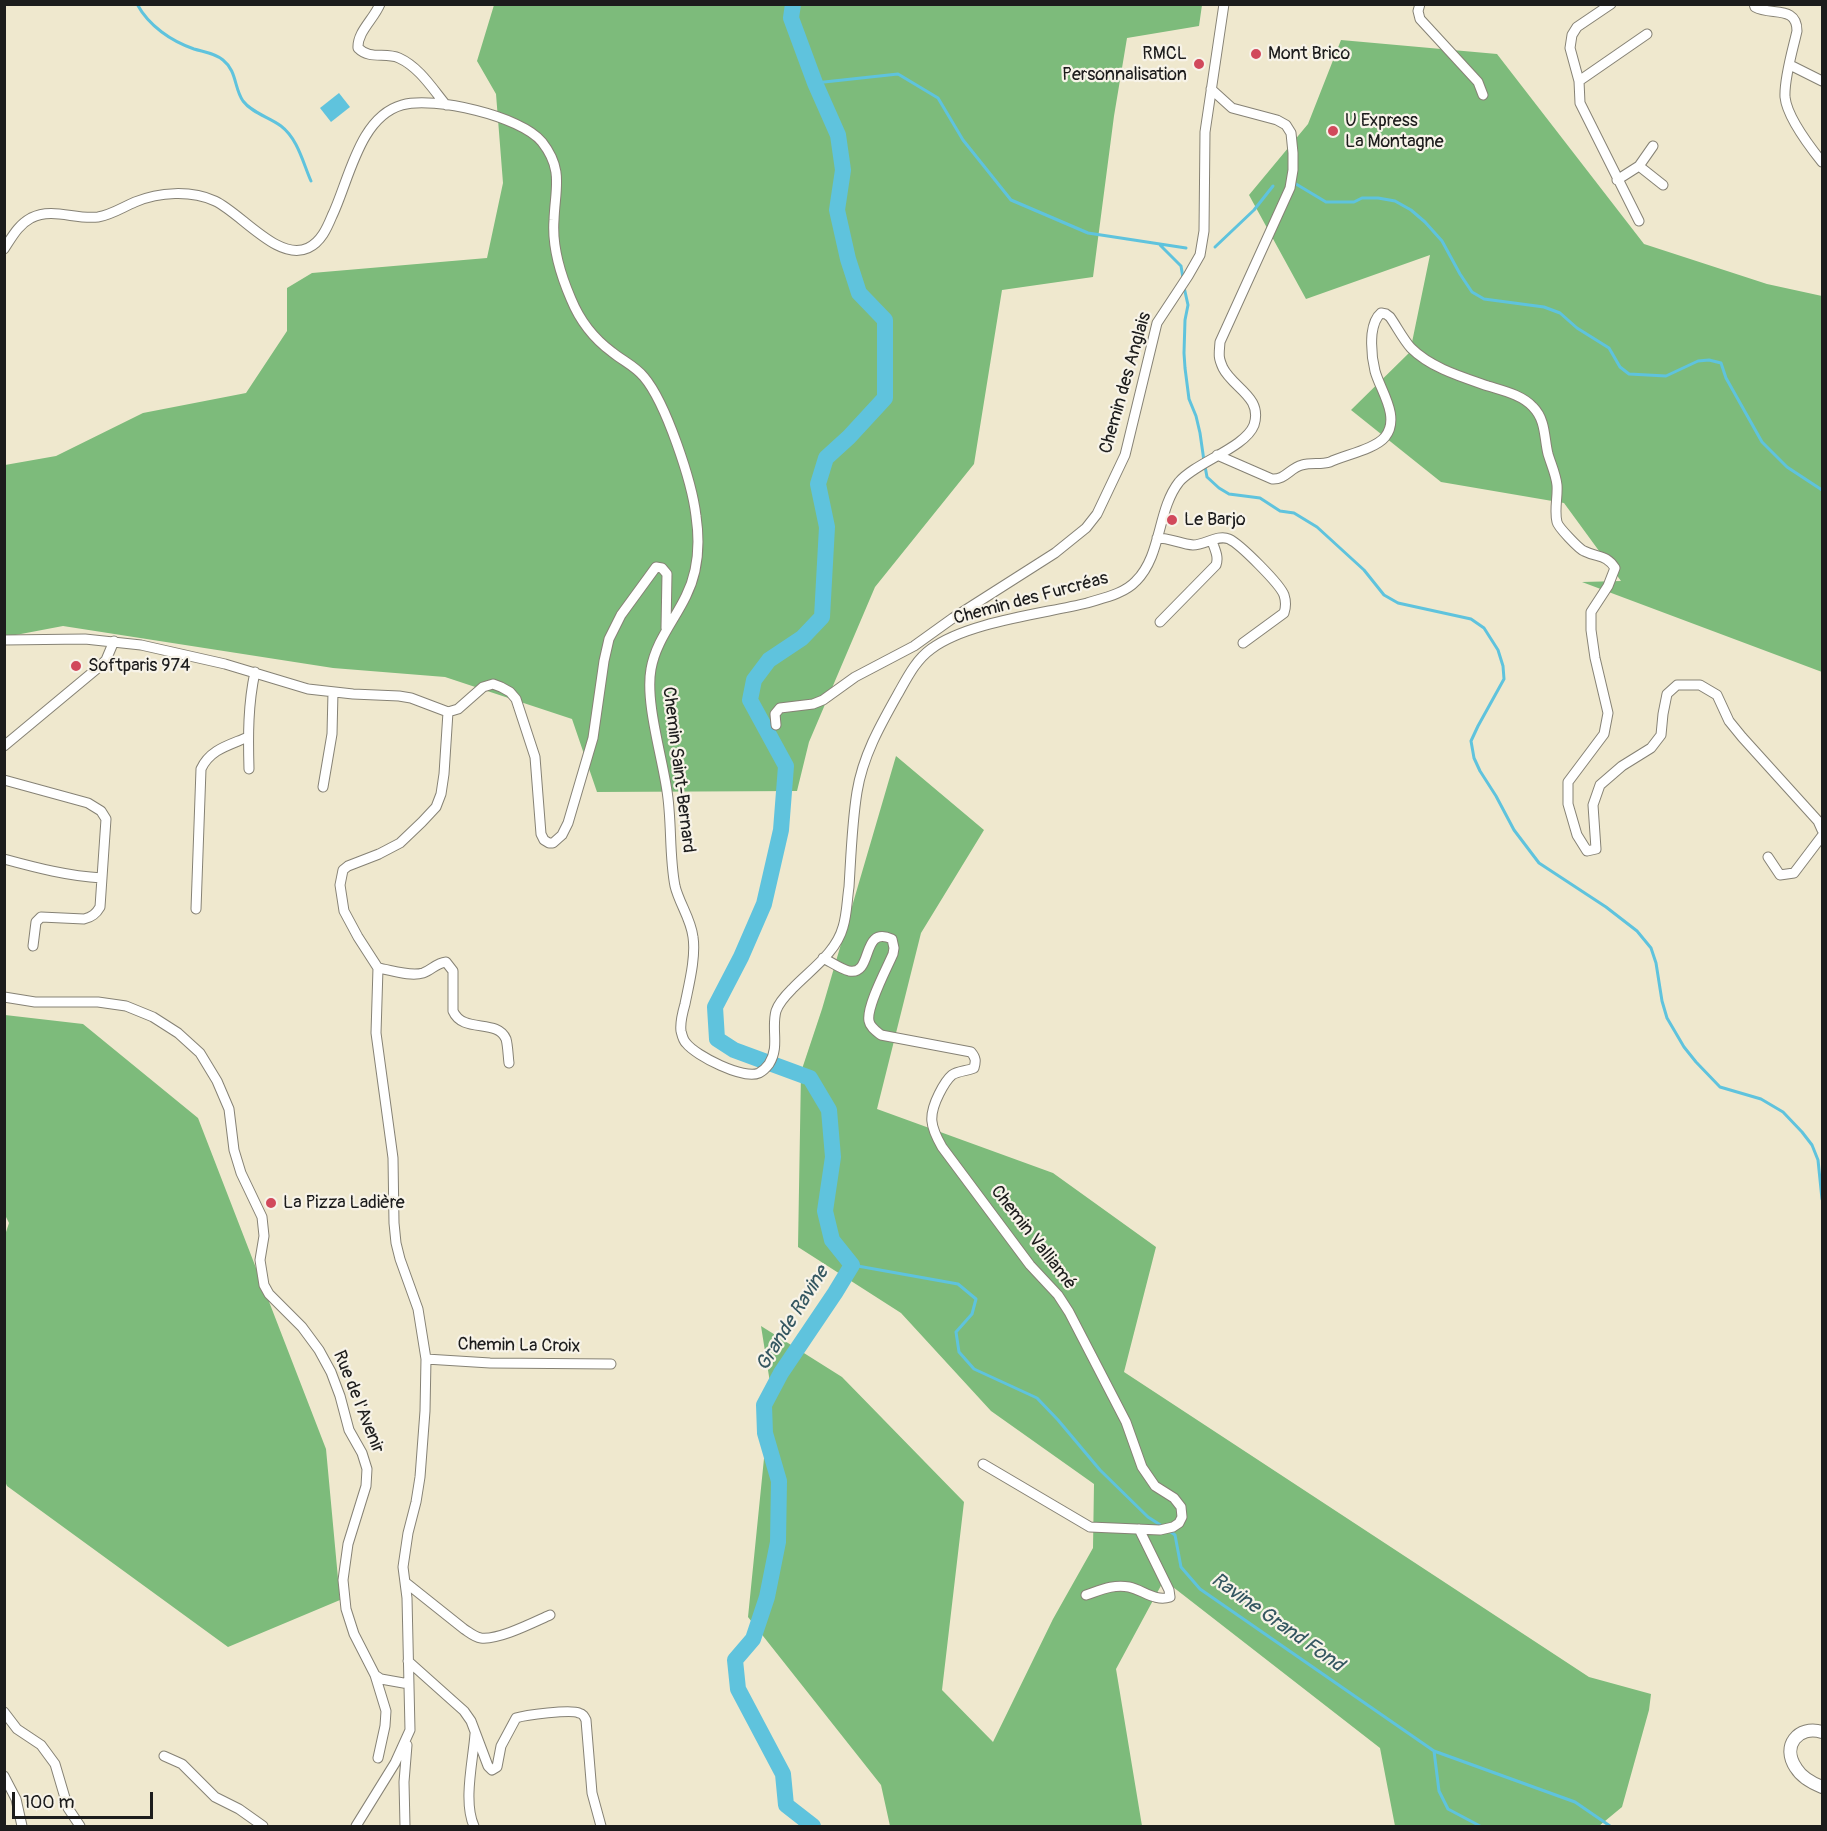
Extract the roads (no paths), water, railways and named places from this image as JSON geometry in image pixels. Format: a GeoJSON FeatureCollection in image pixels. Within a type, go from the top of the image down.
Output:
{"type":"FeatureCollection","features":[{"type":"Feature","properties":{"kind":"main road"},"geometry":{"type":"LineString","coordinates":[[1822,1732],[1806,1730],[1797,1736],[1791,1745],[1790,1755],[1796,1768],[1810,1782],[1822,1787]]}},
{"type":"Feature","properties":{"kind":"street"},"geometry":{"type":"LineString","coordinates":[[380,4],[376,14],[361,34],[358,48],[368,55],[396,57],[406,62],[422,76],[446,105]]}},
{"type":"Feature","properties":{"kind":"street"},"geometry":{"type":"LineString","coordinates":[[1217,455],[1238,443],[1254,425],[1252,400],[1224,369],[1220,359],[1220,342],[1290,189],[1293,170],[1291,133],[1286,125],[1277,120],[1232,108],[1211,89],[1224,4]]}},
{"type":"Feature","properties":{"kind":"street"},"geometry":{"type":"LineString","coordinates":[[1420,4],[1418,15],[1422,22],[1478,82],[1483,95]]}},
{"type":"Feature","properties":{"kind":"street"},"geometry":{"type":"LineString","coordinates":[[1611,4],[1577,27],[1572,35],[1570,48],[1579,81],[1580,104],[1639,221]]}},
{"type":"Feature","properties":{"kind":"street"},"geometry":{"type":"LineString","coordinates":[[1754,4],[1762,11],[1793,16],[1796,21],[1797,31],[1785,87],[1787,105],[1790,114],[1822,162]]}},
{"type":"Feature","properties":{"kind":"street"},"geometry":{"type":"LineString","coordinates":[[1579,81],[1647,34]]}},
{"type":"Feature","properties":{"kind":"street"},"geometry":{"type":"LineString","coordinates":[[1790,65],[1822,81]]}},
{"type":"Feature","properties":{"kind":"street","name":"Chemin des Anglais"},"geometry":{"type":"LineString","coordinates":[[776,725],[775,714],[780,708],[813,704],[823,700],[855,677],[914,646],[953,618],[1055,553],[1086,528],[1097,514],[1125,455],[1157,322],[1200,255],[1204,231],[1205,132],[1211,89]]}},
{"type":"Feature","properties":{"kind":"street","name":"Chemin Saint-Bernard"},"geometry":{"type":"LineString","coordinates":[[4,249],[16,230],[40,214],[59,213],[98,217],[153,195],[177,194],[203,197],[218,202],[284,249],[303,250],[323,236],[359,147],[379,118],[390,109],[417,102],[473,109],[520,125],[537,135],[554,162],[557,183],[554,218],[555,242],[573,306],[596,339],[633,366],[648,381],[658,398],[678,447],[697,518],[697,557],[693,579],[686,598],[666,628],[658,645],[651,669],[650,688],[668,796],[675,889],[693,937],[691,973],[682,1018],[681,1036],[690,1047],[724,1067],[748,1075],[760,1073],[767,1067],[774,1054]]}},
{"type":"Feature","properties":{"kind":"street"},"geometry":{"type":"LineString","coordinates":[[1617,180],[1639,166],[1653,146]]}},
{"type":"Feature","properties":{"kind":"street"},"geometry":{"type":"LineString","coordinates":[[1639,166],[1663,185]]}},
{"type":"Feature","properties":{"kind":"street"},"geometry":{"type":"LineString","coordinates":[[1217,455],[1276,479],[1285,476],[1300,465],[1322,465],[1380,442],[1389,430],[1390,415],[1385,394],[1375,372],[1371,346],[1372,328],[1377,318],[1381,314],[1386,314],[1411,348],[1430,362],[1460,376],[1514,395],[1532,405],[1540,415],[1544,426],[1548,454],[1557,485],[1557,523],[1581,550],[1609,559],[1615,568],[1608,586],[1591,612],[1595,658],[1608,713],[1604,734],[1568,782],[1568,804],[1577,835],[1587,851],[1596,849],[1593,805],[1600,785],[1622,766],[1651,748],[1661,735],[1667,694],[1677,685],[1700,685],[1717,695],[1729,721],[1818,821],[1822,830]]}},
{"type":"Feature","properties":{"kind":"street","name":"Chemin des Furcréas"},"geometry":{"type":"LineString","coordinates":[[774,1054],[776,1011],[784,997],[833,948],[841,936],[845,922],[857,791],[865,755],[915,665],[925,653],[939,643],[970,631],[1124,591],[1135,583],[1149,561],[1175,488],[1186,475],[1217,455]]}},
{"type":"Feature","properties":{"kind":"street"},"geometry":{"type":"LineString","coordinates":[[1157,538],[1193,545],[1228,538],[1244,549],[1283,592],[1286,606],[1284,613],[1243,643]]}},
{"type":"Feature","properties":{"kind":"street"},"geometry":{"type":"LineString","coordinates":[[1160,622],[1216,565],[1217,553],[1212,541]]}},
{"type":"Feature","properties":{"kind":"street"},"geometry":{"type":"LineString","coordinates":[[4,640],[59,638],[114,641],[255,672],[308,688],[411,698],[448,712],[458,709],[483,687],[493,684],[510,692],[516,699],[535,757],[541,834],[544,840],[553,843],[562,835],[568,823],[585,770],[593,738],[609,639],[621,615],[657,567],[662,568],[667,574],[666,628]]}},
{"type":"Feature","properties":{"kind":"street"},"geometry":{"type":"LineString","coordinates":[[953,618],[955,628],[970,631]]}},
{"type":"Feature","properties":{"kind":"street","name":"Chemin des Anglais"},"geometry":{"type":"LineString","coordinates":[[939,643],[953,618]]}},
{"type":"Feature","properties":{"kind":"street"},"geometry":{"type":"LineString","coordinates":[[4,746],[99,667],[106,660],[114,641]]}},
{"type":"Feature","properties":{"kind":"street"},"geometry":{"type":"LineString","coordinates":[[249,769],[248,737],[251,690],[255,672]]}},
{"type":"Feature","properties":{"kind":"street"},"geometry":{"type":"LineString","coordinates":[[323,787],[332,734],[333,692]]}},
{"type":"Feature","properties":{"kind":"street"},"geometry":{"type":"LineString","coordinates":[[405,1827],[404,1782],[407,1739],[411,1720],[404,1567],[406,1541],[416,1502],[421,1466],[426,1359],[418,1309],[396,1243],[391,1134],[376,1033],[378,968],[344,911],[341,876],[343,870],[348,866],[400,843],[436,807],[444,774],[448,712]]}},
{"type":"Feature","properties":{"kind":"street"},"geometry":{"type":"LineString","coordinates":[[196,909],[201,769],[215,751],[248,737]]}},
{"type":"Feature","properties":{"kind":"street"},"geometry":{"type":"LineString","coordinates":[[4,780],[88,803],[101,811],[106,819],[98,911],[90,918],[84,919],[41,917],[36,922],[33,946]]}},
{"type":"Feature","properties":{"kind":"street"},"geometry":{"type":"LineString","coordinates":[[1768,856],[1780,876],[1794,873],[1822,836]]}},
{"type":"Feature","properties":{"kind":"street"},"geometry":{"type":"LineString","coordinates":[[4,859],[56,873],[102,878]]}},
{"type":"Feature","properties":{"kind":"street","name":"Chemin Valliamé"},"geometry":{"type":"LineString","coordinates":[[823,958],[848,971],[856,971],[863,965],[872,941],[886,936],[892,939],[893,954],[872,1003],[869,1016],[874,1030],[881,1035],[971,1052],[975,1056],[974,1068],[955,1073],[942,1089],[932,1108],[933,1132],[1030,1265],[1058,1295],[1070,1312],[1126,1422],[1142,1467],[1155,1486],[1174,1498],[1182,1507],[1182,1517],[1173,1527],[1160,1530],[1090,1527],[983,1464]]}},
{"type":"Feature","properties":{"kind":"street"},"geometry":{"type":"LineString","coordinates":[[378,968],[419,974],[439,963],[446,962],[453,971],[455,1017],[464,1023],[501,1032],[506,1039],[509,1063]]}},
{"type":"Feature","properties":{"kind":"street","name":"Rue de l'Avenir"},"geometry":{"type":"LineString","coordinates":[[4,997],[35,1002],[98,1002],[126,1006],[153,1017],[178,1033],[200,1053],[217,1080],[229,1109],[234,1150],[241,1173],[262,1217],[264,1236],[260,1260],[264,1285],[269,1294],[302,1327],[319,1350],[331,1372],[349,1430],[362,1453],[367,1469],[363,1499],[348,1544],[343,1580],[346,1609],[354,1634],[375,1675],[386,1711],[378,1758]]}},
{"type":"Feature","properties":{"kind":"street","name":"Chemin La Croix"},"geometry":{"type":"LineString","coordinates":[[426,1359],[489,1363],[611,1364]]}},
{"type":"Feature","properties":{"kind":"street"},"geometry":{"type":"LineString","coordinates":[[1086,1595],[1111,1586],[1132,1588],[1146,1595],[1170,1598],[1169,1590],[1139,1528]]}},
{"type":"Feature","properties":{"kind":"street"},"geometry":{"type":"LineString","coordinates":[[405,1582],[464,1629],[482,1638],[513,1632],[550,1615]]}},
{"type":"Feature","properties":{"kind":"street"},"geometry":{"type":"LineString","coordinates":[[408,1661],[464,1711],[488,1766],[492,1770],[497,1767],[501,1746],[516,1718],[580,1713],[586,1720],[592,1793],[601,1827]]}},
{"type":"Feature","properties":{"kind":"street"},"geometry":{"type":"LineString","coordinates":[[375,1675],[381,1679],[409,1684]]}},
{"type":"Feature","properties":{"kind":"street"},"geometry":{"type":"LineString","coordinates":[[4,1712],[17,1729],[41,1745],[51,1758],[60,1778],[68,1808],[80,1827]]}},
{"type":"Feature","properties":{"kind":"street"},"geometry":{"type":"LineString","coordinates":[[474,1827],[471,1817],[470,1793],[475,1732]]}},
{"type":"Feature","properties":{"kind":"street"},"geometry":{"type":"LineString","coordinates":[[356,1827],[407,1739]]}},
{"type":"Feature","properties":{"kind":"street"},"geometry":{"type":"LineString","coordinates":[[164,1756],[182,1764],[216,1797],[239,1809],[263,1827]]}},
{"type":"Feature","properties":{"kind":"street"},"geometry":{"type":"LineString","coordinates":[[4,1776],[16,1799],[22,1827]]}},
{"type":"Feature","properties":{"kind":"water"},"geometry":{"type":"Polygon","coordinates":[[[339,93],[350,107],[331,122],[320,108],[339,93]]]}},
{"type":"Feature","properties":{"kind":"waterway"},"geometry":{"type":"LineString","coordinates":[[137,4],[154,26],[169,37],[185,46],[216,56],[228,64],[243,101],[251,109],[281,126],[292,138],[311,181]]}},
{"type":"Feature","properties":{"kind":"waterway","name":"Grande Ravine"},"geometry":{"type":"LineString","coordinates":[[793,4],[791,18],[815,83],[838,135],[843,170],[837,210],[848,259],[859,293],[885,320],[885,398],[826,458],[818,484],[827,527],[822,617],[802,638],[769,660],[754,680],[750,700],[786,766],[781,830],[764,904],[741,957],[715,1007],[717,1039],[734,1050],[810,1078],[829,1110],[833,1157],[825,1211],[832,1240],[852,1265],[781,1373],[764,1405],[765,1433],[779,1481],[778,1542],[767,1597],[753,1639],[735,1660],[738,1689],[783,1774],[786,1805],[813,1826]]}},
{"type":"Feature","properties":{"kind":"waterway"},"geometry":{"type":"LineString","coordinates":[[815,83],[898,74],[938,98],[963,140],[1011,200],[1088,233],[1186,248]]}},
{"type":"Feature","properties":{"kind":"waterway"},"geometry":{"type":"LineString","coordinates":[[1296,184],[1326,202],[1354,202],[1362,198],[1378,198],[1395,201],[1411,210],[1442,241],[1472,292],[1484,299],[1544,307],[1560,313],[1577,328],[1609,348],[1620,367],[1629,374],[1666,376],[1698,361],[1709,360],[1721,363],[1726,378],[1762,442],[1787,467],[1822,490]]}},
{"type":"Feature","properties":{"kind":"waterway"},"geometry":{"type":"LineString","coordinates":[[1215,247],[1254,210],[1273,186]]}},
{"type":"Feature","properties":{"kind":"waterway"},"geometry":{"type":"LineString","coordinates":[[1160,245],[1181,266],[1183,278]]}},
{"type":"Feature","properties":{"kind":"waterway"},"geometry":{"type":"LineString","coordinates":[[1184,287],[1188,305],[1185,320],[1185,368],[1189,399],[1200,433],[1207,477],[1229,494],[1260,498],[1280,511],[1294,513],[1317,527],[1364,570],[1384,595],[1398,603],[1471,619],[1484,628],[1498,650],[1504,679],[1471,741],[1474,758],[1480,771],[1514,830],[1539,863],[1606,907],[1637,931],[1651,948],[1667,1018],[1684,1047],[1720,1087],[1761,1099],[1783,1112],[1802,1132],[1812,1145],[1818,1160],[1822,1199]]}},
{"type":"Feature","properties":{"kind":"waterway","name":"Ravine Grand Fond"},"geometry":{"type":"LineString","coordinates":[[852,1265],[958,1284],[976,1299],[972,1314],[956,1332],[959,1352],[974,1369],[1037,1398],[1100,1470],[1148,1517],[1162,1526]]}},
{"type":"Feature","properties":{"kind":"waterway","name":"Ravine Grand Fond"},"geometry":{"type":"LineString","coordinates":[[1168,1530],[1175,1535],[1181,1567],[1200,1589],[1434,1751],[1439,1791],[1448,1809],[1480,1826]]}},
{"type":"Feature","properties":{"kind":"waterway"},"geometry":{"type":"LineString","coordinates":[[1434,1751],[1575,1802],[1610,1826]]}},
{"type":"Feature","properties":{"kind":"place","name":"Mont Brico"},"geometry":{"type":"Point","coordinates":[1256,54]}},
{"type":"Feature","properties":{"kind":"place","name":"RMCL Personnalisation"},"geometry":{"type":"Point","coordinates":[1199,64]}},
{"type":"Feature","properties":{"kind":"place","name":"U Express La Montagne"},"geometry":{"type":"Point","coordinates":[1333,131]}},
{"type":"Feature","properties":{"kind":"place","name":"Le Barjo"},"geometry":{"type":"Point","coordinates":[1172,520]}},
{"type":"Feature","properties":{"kind":"place","name":"Softparis 974"},"geometry":{"type":"Point","coordinates":[76,666]}},
{"type":"Feature","properties":{"kind":"place","name":"La Pizza Ladière"},"geometry":{"type":"Point","coordinates":[271,1203]}}]}
